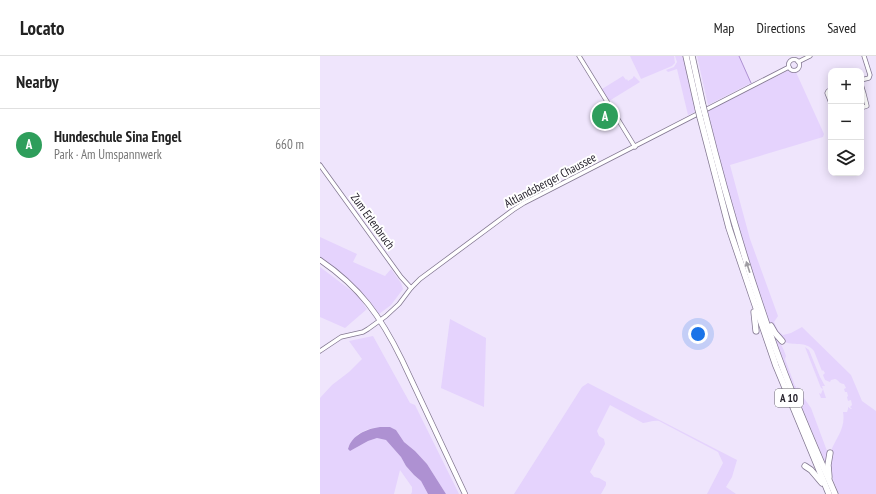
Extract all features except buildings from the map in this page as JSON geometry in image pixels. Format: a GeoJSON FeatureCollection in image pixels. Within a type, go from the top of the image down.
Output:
{"type":"FeatureCollection","features":[{"type":"Feature","properties":{"kind":"highway","name":"A 10"},"geometry":{"type":"LineString","coordinates":[[686,56],[703,111],[730,210],[762,312],[799,408],[835,494]]}},
{"type":"Feature","properties":{"kind":"highway","name":"A 10"},"geometry":{"type":"LineString","coordinates":[[692,56],[729,228],[752,300],[776,366],[829,494]]}},
{"type":"Feature","properties":{"kind":"highway"},"geometry":{"type":"LineString","coordinates":[[752,300],[756,331]]}},
{"type":"Feature","properties":{"kind":"highway"},"geometry":{"type":"LineString","coordinates":[[762,312],[782,341]]}},
{"type":"Feature","properties":{"kind":"highway"},"geometry":{"type":"LineString","coordinates":[[830,453],[828,465],[830,482]]}},
{"type":"Feature","properties":{"kind":"highway"},"geometry":{"type":"LineString","coordinates":[[805,466],[816,475],[829,494]]}},
{"type":"Feature","properties":{"kind":"main road"},"geometry":{"type":"LineString","coordinates":[[320,260],[333,269],[353,287],[377,315],[402,360],[465,494]]}},
{"type":"Feature","properties":{"kind":"street"},"geometry":{"type":"LineString","coordinates":[[578,56],[634,147]]}},
{"type":"Feature","properties":{"kind":"street"},"geometry":{"type":"LineString","coordinates":[[798,62],[810,56]]}},
{"type":"Feature","properties":{"kind":"street"},"geometry":{"type":"LineString","coordinates":[[864,56],[870,75],[868,78],[864,79]]}},
{"type":"Feature","properties":{"kind":"street"},"geometry":{"type":"LineString","coordinates":[[790,58],[798,62],[799,66],[797,69],[792,70],[789,67],[790,58]]}},
{"type":"Feature","properties":{"kind":"street","name":"Altlandsberger Chaussee"},"geometry":{"type":"LineString","coordinates":[[320,351],[340,338],[368,330],[396,307],[415,282],[524,203],[789,67]]}},
{"type":"Feature","properties":{"kind":"street"},"geometry":{"type":"LineString","coordinates":[[864,94],[867,106],[864,107]]}},
{"type":"Feature","properties":{"kind":"street","name":"Zum Erlenbruch"},"geometry":{"type":"LineString","coordinates":[[320,165],[411,288]]}},
{"type":"Feature","properties":{"kind":"shaded area"},"geometry":{"type":"Polygon","coordinates":[[[630,56],[674,56],[675,63],[672,66],[641,79],[630,56]]]}},
{"type":"Feature","properties":{"kind":"shaded area"},"geometry":{"type":"Polygon","coordinates":[[[675,56],[683,56],[695,112],[688,115],[677,69],[668,72],[666,70],[674,67],[677,62],[675,56]]]}},
{"type":"Feature","properties":{"kind":"shaded area"},"geometry":{"type":"Polygon","coordinates":[[[697,56],[739,56],[751,83],[708,105],[697,56]]]}},
{"type":"Feature","properties":{"kind":"shaded area"},"geometry":{"type":"Polygon","coordinates":[[[789,70],[795,70],[824,134],[823,137],[730,165],[750,239],[778,316],[774,322],[778,331],[783,335],[791,333],[802,327],[851,375],[862,401],[876,411],[876,494],[839,494],[831,473],[830,457],[831,451],[842,428],[844,418],[843,412],[847,412],[848,407],[852,409],[850,407],[852,405],[851,400],[848,401],[844,384],[835,379],[831,380],[830,382],[825,380],[823,375],[825,373],[823,370],[822,371],[814,351],[811,348],[783,341],[770,325],[763,308],[723,176],[708,111],[789,70]]]}},
{"type":"Feature","properties":{"kind":"shaded area"},"geometry":{"type":"Polygon","coordinates":[[[623,76],[628,81],[634,76],[640,82],[609,101],[602,89],[623,76]]]}},
{"type":"Feature","properties":{"kind":"shaded area"},"geometry":{"type":"Polygon","coordinates":[[[606,105],[615,121],[604,127],[595,112],[606,105]]]}},
{"type":"Feature","properties":{"kind":"shaded area"},"geometry":{"type":"Polygon","coordinates":[[[320,237],[357,254],[353,262],[385,276],[391,269],[401,283],[403,289],[391,305],[379,314],[367,298],[320,258],[320,237]]]}},
{"type":"Feature","properties":{"kind":"shaded area"},"geometry":{"type":"Polygon","coordinates":[[[320,267],[357,295],[367,309],[345,328],[320,317],[320,267]]]}},
{"type":"Feature","properties":{"kind":"shaded area"},"geometry":{"type":"Polygon","coordinates":[[[450,319],[486,338],[484,407],[441,388],[450,319]]]}},
{"type":"Feature","properties":{"kind":"shaded area"},"geometry":{"type":"Polygon","coordinates":[[[773,333],[784,350],[786,356],[785,359],[796,388],[798,387],[811,408],[827,451],[827,467],[794,389],[773,333]]]}},
{"type":"Feature","properties":{"kind":"shaded area"},"geometry":{"type":"Polygon","coordinates":[[[373,336],[410,403],[415,405],[459,494],[446,494],[427,464],[404,442],[396,430],[389,427],[373,428],[358,434],[348,447],[350,451],[368,441],[377,438],[386,440],[401,457],[406,466],[421,481],[428,494],[411,494],[412,487],[400,470],[394,494],[320,494],[320,398],[332,385],[349,372],[362,359],[349,341],[373,336]]]}},
{"type":"Feature","properties":{"kind":"shaded area"},"geometry":{"type":"Polygon","coordinates":[[[805,347],[809,350],[825,386],[822,386],[823,389],[821,388],[805,347]]]}},
{"type":"Feature","properties":{"kind":"shaded area"},"geometry":{"type":"Polygon","coordinates":[[[588,383],[737,460],[732,477],[726,487],[736,494],[707,494],[723,463],[718,452],[659,421],[643,423],[610,405],[597,431],[599,436],[604,439],[605,444],[590,472],[594,477],[606,482],[601,494],[514,494],[582,387],[588,383]]]}},
{"type":"Feature","properties":{"kind":"shaded area"},"geometry":{"type":"Polygon","coordinates":[[[823,389],[826,398],[821,398],[819,393],[821,394],[823,389]]]}},
{"type":"Feature","properties":{"kind":"shaded area"},"geometry":{"type":"Polygon","coordinates":[[[390,427],[396,430],[404,442],[427,464],[446,494],[428,494],[421,481],[406,466],[401,457],[386,440],[377,438],[368,441],[350,451],[348,449],[356,436],[370,429],[390,427]]]}},
{"type":"Feature","properties":{"kind":"waterway"},"geometry":{"type":"LineString","coordinates":[[739,56],[751,83]]}},
{"type":"Feature","properties":{"kind":"waterway"},"geometry":{"type":"LineString","coordinates":[[746,87],[750,85]]}},
{"type":"Feature","properties":{"kind":"place","name":"Hundeschule Sina Engel"},"geometry":{"type":"Point","coordinates":[605,116]}}]}
